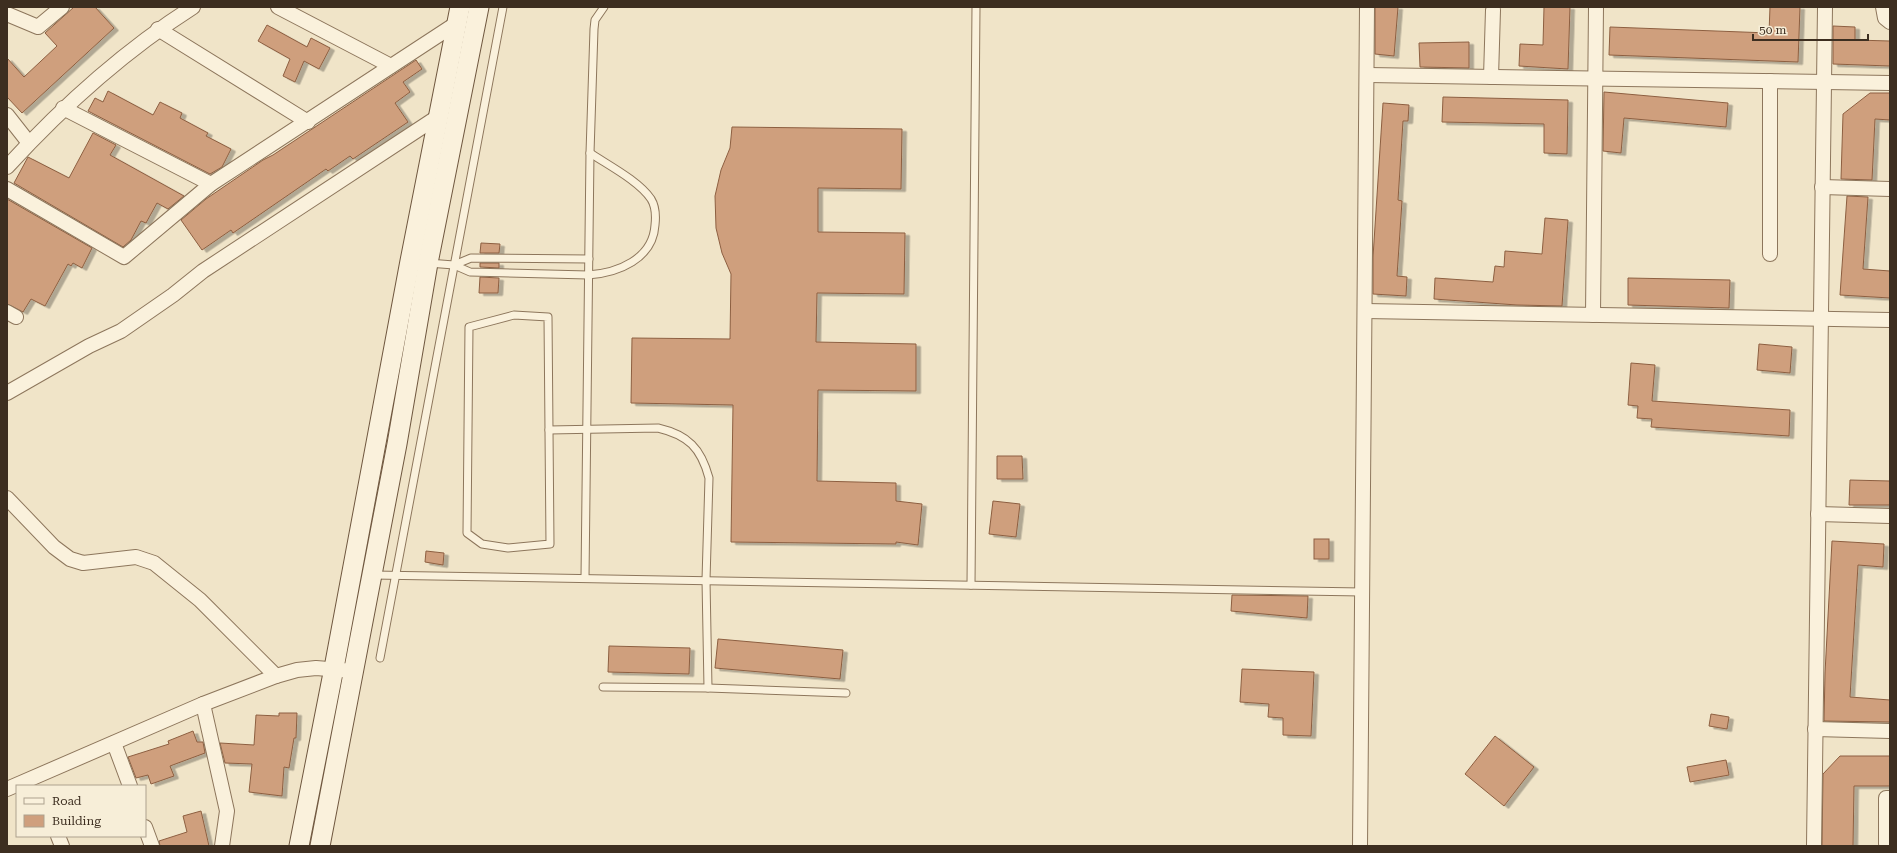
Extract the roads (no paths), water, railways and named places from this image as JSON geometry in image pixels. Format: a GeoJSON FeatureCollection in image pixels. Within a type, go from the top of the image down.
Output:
{"type":"FeatureCollection","features":[{"type":"Feature","properties":{"kind":"main road"},"geometry":{"type":"LineString","coordinates":[[299,846],[352,572],[419,262],[479,7]]}},
{"type":"Feature","properties":{"kind":"main road"},"geometry":{"type":"LineString","coordinates":[[320,846],[353,670],[373,575],[440,116],[458,15]]}},
{"type":"Feature","properties":{"kind":"main road"},"geometry":{"type":"LineString","coordinates":[[352,572],[373,575]]}},
{"type":"Feature","properties":{"kind":"street"},"geometry":{"type":"LineString","coordinates":[[7,14],[38,27],[62,7]]}},
{"type":"Feature","properties":{"kind":"street"},"geometry":{"type":"LineString","coordinates":[[7,167],[63,108],[158,29],[193,7]]}},
{"type":"Feature","properties":{"kind":"street"},"geometry":{"type":"LineString","coordinates":[[278,7],[391,66]]}},
{"type":"Feature","properties":{"kind":"street"},"geometry":{"type":"LineString","coordinates":[[1360,846],[1368,75],[1367,7]]}},
{"type":"Feature","properties":{"kind":"street"},"geometry":{"type":"LineString","coordinates":[[1593,315],[1596,7]]}},
{"type":"Feature","properties":{"kind":"street"},"geometry":{"type":"LineString","coordinates":[[1814,846],[1825,7]]}},
{"type":"Feature","properties":{"kind":"street"},"geometry":{"type":"LineString","coordinates":[[1882,7],[1885,18],[1890,22]]}},
{"type":"Feature","properties":{"kind":"street"},"geometry":{"type":"LineString","coordinates":[[1492,77],[1493,10]]}},
{"type":"Feature","properties":{"kind":"street"},"geometry":{"type":"LineString","coordinates":[[7,189],[124,258],[211,184],[308,122],[391,66],[458,15]]}},
{"type":"Feature","properties":{"kind":"street"},"geometry":{"type":"LineString","coordinates":[[158,29],[308,122]]}},
{"type":"Feature","properties":{"kind":"street"},"geometry":{"type":"LineString","coordinates":[[1368,75],[1890,83]]}},
{"type":"Feature","properties":{"kind":"street"},"geometry":{"type":"LineString","coordinates":[[1770,81],[1770,254]]}},
{"type":"Feature","properties":{"kind":"street"},"geometry":{"type":"LineString","coordinates":[[63,108],[211,184]]}},
{"type":"Feature","properties":{"kind":"street"},"geometry":{"type":"LineString","coordinates":[[7,393],[88,346],[120,331],[173,295],[203,271],[440,116]]}},
{"type":"Feature","properties":{"kind":"street"},"geometry":{"type":"LineString","coordinates":[[9,121],[29,143]]}},
{"type":"Feature","properties":{"kind":"street"},"geometry":{"type":"LineString","coordinates":[[1822,187],[1890,188]]}},
{"type":"Feature","properties":{"kind":"street"},"geometry":{"type":"LineString","coordinates":[[1365,311],[1890,320]]}},
{"type":"Feature","properties":{"kind":"street"},"geometry":{"type":"LineString","coordinates":[[7,498],[54,547],[70,559],[83,563],[136,557],[154,563],[200,600],[276,676]]}},
{"type":"Feature","properties":{"kind":"street"},"geometry":{"type":"LineString","coordinates":[[1818,514],[1890,516]]}},
{"type":"Feature","properties":{"kind":"street"},"geometry":{"type":"LineString","coordinates":[[24,785],[36,782],[114,743],[203,704],[276,676],[296,670],[334,668],[353,670]]}},
{"type":"Feature","properties":{"kind":"street"},"geometry":{"type":"LineString","coordinates":[[203,704],[227,811],[222,846]]}},
{"type":"Feature","properties":{"kind":"street"},"geometry":{"type":"LineString","coordinates":[[1815,729],[1890,731]]}},
{"type":"Feature","properties":{"kind":"street"},"geometry":{"type":"LineString","coordinates":[[114,743],[130,785]]}},
{"type":"Feature","properties":{"kind":"street"},"geometry":{"type":"LineString","coordinates":[[1890,798],[1886,798],[1886,844],[1890,844]]}},
{"type":"Feature","properties":{"kind":"street"},"geometry":{"type":"LineString","coordinates":[[146,830],[152,846]]}},
{"type":"Feature","properties":{"kind":"lane"},"geometry":{"type":"LineString","coordinates":[[380,658],[503,7]]}},
{"type":"Feature","properties":{"kind":"lane"},"geometry":{"type":"LineString","coordinates":[[585,578],[590,153],[594,29],[595,20],[604,7]]}},
{"type":"Feature","properties":{"kind":"lane"},"geometry":{"type":"LineString","coordinates":[[971,585],[976,7]]}},
{"type":"Feature","properties":{"kind":"lane"},"geometry":{"type":"LineString","coordinates":[[454,264],[470,272],[588,275],[604,274],[620,270],[638,259],[649,247],[655,230],[656,213],[652,200],[644,190],[590,153]]}},
{"type":"Feature","properties":{"kind":"lane"},"geometry":{"type":"LineString","coordinates":[[419,262],[454,264],[471,258],[589,258]]}},
{"type":"Feature","properties":{"kind":"lane"},"geometry":{"type":"LineString","coordinates":[[514,315],[548,317],[549,430],[550,544],[508,548],[482,544],[467,533],[469,327],[514,315]]}},
{"type":"Feature","properties":{"kind":"lane"},"geometry":{"type":"LineString","coordinates":[[549,430],[586,428],[658,428],[675,432],[691,442],[704,461],[709,478],[706,580],[708,688]]}},
{"type":"Feature","properties":{"kind":"lane"},"geometry":{"type":"LineString","coordinates":[[373,575],[1362,592]]}},
{"type":"Feature","properties":{"kind":"lane"},"geometry":{"type":"LineString","coordinates":[[603,687],[708,688],[846,693]]}}]}
